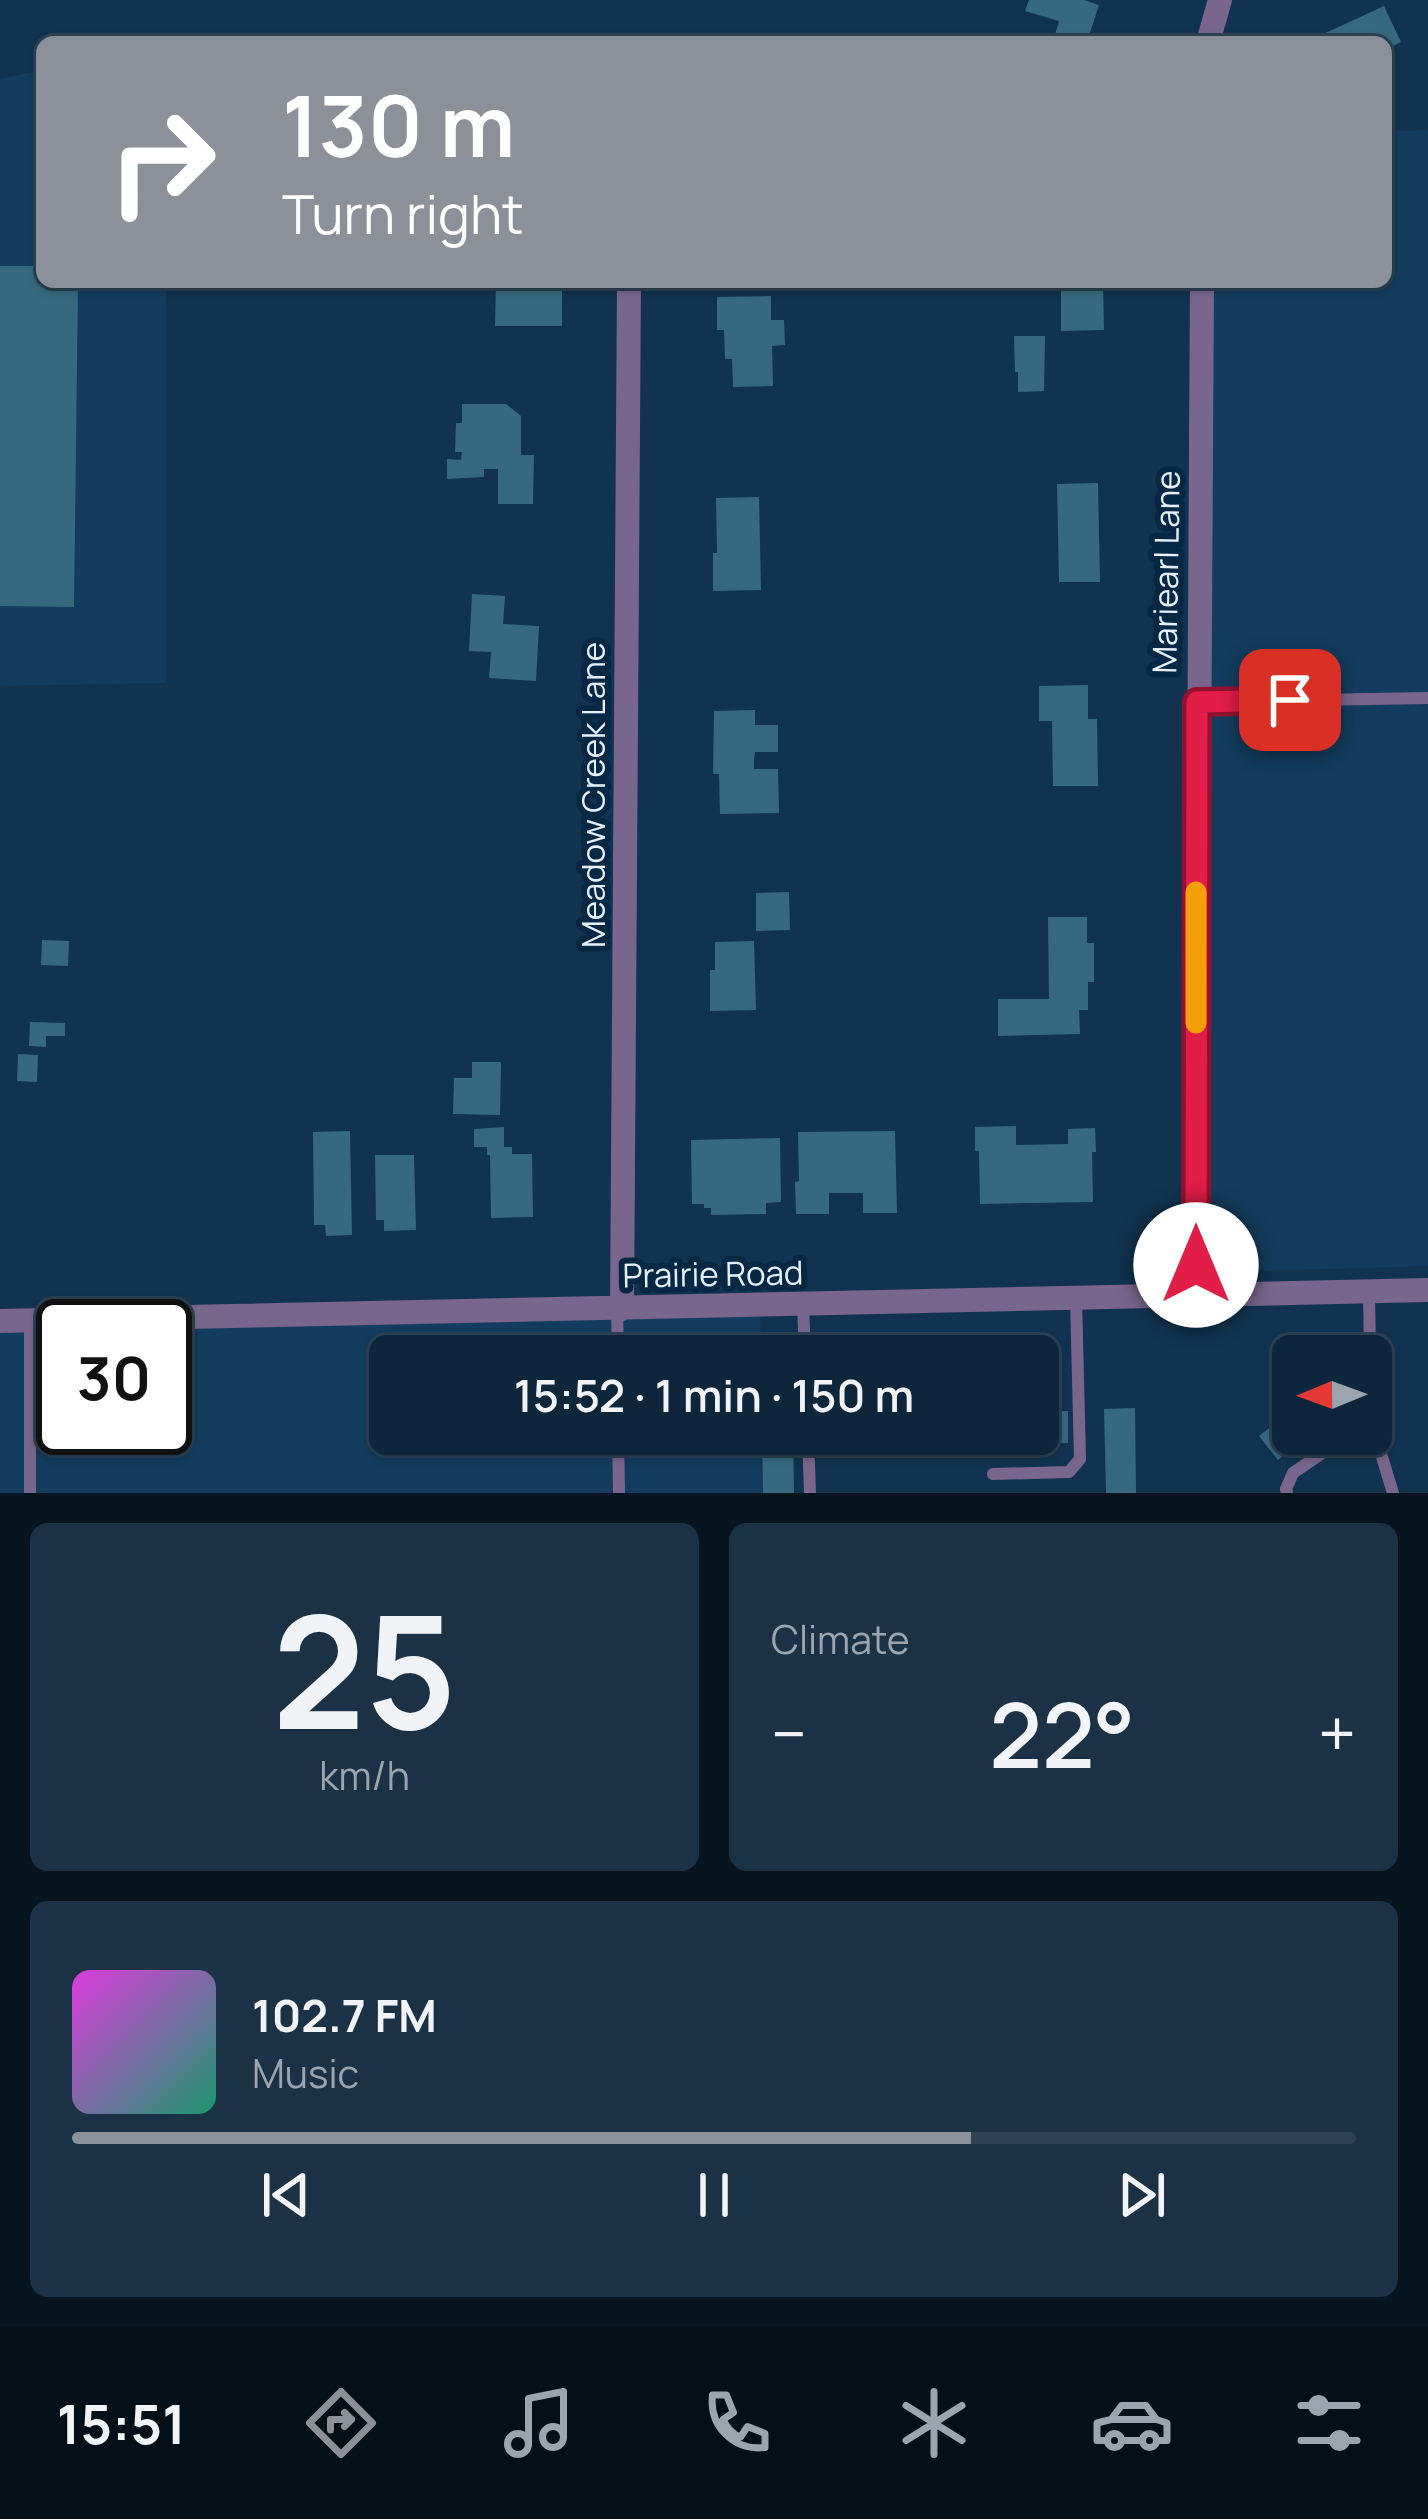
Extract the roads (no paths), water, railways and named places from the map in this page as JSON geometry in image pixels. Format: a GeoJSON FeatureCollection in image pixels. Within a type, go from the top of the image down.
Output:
{"type":"FeatureCollection","features":[{"type":"Feature","properties":{"kind":"street"},"geometry":{"type":"LineString","coordinates":[[1210,36],[1220,0]]}},
{"type":"Feature","properties":{"kind":"street","name":"Meadow Creek Lane"},"geometry":{"type":"LineString","coordinates":[[620,1309],[629,288]]}},
{"type":"Feature","properties":{"kind":"street","name":"Mariearl Lane"},"geometry":{"type":"LineString","coordinates":[[1196,1295],[1202,288]]}},
{"type":"Feature","properties":{"kind":"street","name":"Prairie Road"},"geometry":{"type":"LineString","coordinates":[[0,1321],[1428,1290]]}},
{"type":"Feature","properties":{"kind":"lane"},"geometry":{"type":"LineString","coordinates":[[1197,702],[1428,698]]}},
{"type":"Feature","properties":{"kind":"lane"},"geometry":{"type":"LineString","coordinates":[[1369,1291],[1370,1335]]}},
{"type":"Feature","properties":{"kind":"lane"},"geometry":{"type":"LineString","coordinates":[[993,1474],[1069,1472],[1080,1459],[1076,1298]]}},
{"type":"Feature","properties":{"kind":"lane"},"geometry":{"type":"LineString","coordinates":[[803,1305],[804,1335]]}},
{"type":"Feature","properties":{"kind":"lane"},"geometry":{"type":"LineString","coordinates":[[619,1335],[620,1309]]}},
{"type":"Feature","properties":{"kind":"lane"},"geometry":{"type":"LineString","coordinates":[[30,1320],[30,1493]]}},
{"type":"Feature","properties":{"kind":"lane"},"geometry":{"type":"LineString","coordinates":[[619,1455],[619,1493]]}},
{"type":"Feature","properties":{"kind":"lane"},"geometry":{"type":"LineString","coordinates":[[808,1455],[809,1493]]}},
{"type":"Feature","properties":{"kind":"lane"},"geometry":{"type":"LineString","coordinates":[[1287,1493],[1293,1473],[1319,1455]]}},
{"type":"Feature","properties":{"kind":"lane"},"geometry":{"type":"LineString","coordinates":[[1382,1455],[1394,1493]]}}]}
